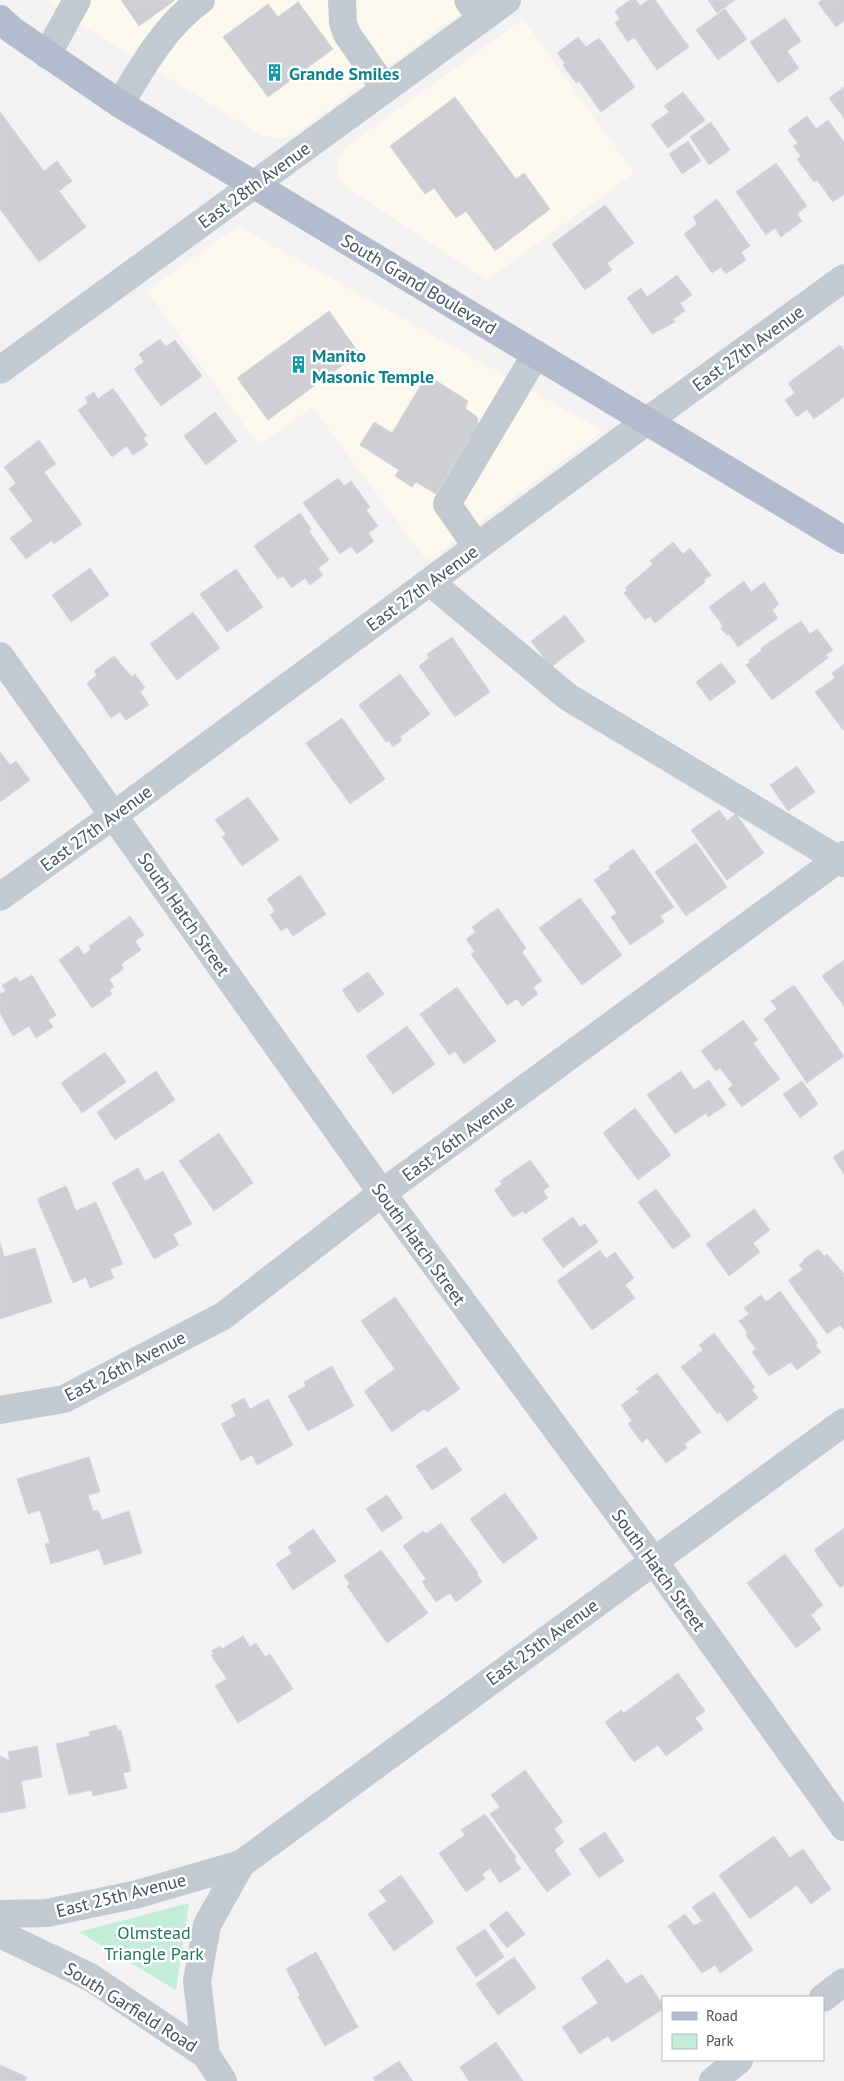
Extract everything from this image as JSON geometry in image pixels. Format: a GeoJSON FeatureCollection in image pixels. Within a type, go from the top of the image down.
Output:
{"type":"FeatureCollection","features":[{"type":"Feature","properties":{"kind":"main road","name":"South Grand Boulevard"},"geometry":{"type":"LineString","coordinates":[[0,19],[47,55],[120,104],[844,540]]}},
{"type":"Feature","properties":{"kind":"street"},"geometry":{"type":"LineString","coordinates":[[47,55],[76,0]]}},
{"type":"Feature","properties":{"kind":"street"},"geometry":{"type":"LineString","coordinates":[[120,104],[146,61],[178,20],[201,0]]}},
{"type":"Feature","properties":{"kind":"street"},"geometry":{"type":"LineString","coordinates":[[342,0],[343,22],[347,34],[384,89]]}},
{"type":"Feature","properties":{"kind":"street","name":"East 28th Avenue"},"geometry":{"type":"LineString","coordinates":[[0,370],[384,89],[475,9],[506,0]]}},
{"type":"Feature","properties":{"kind":"street","name":"East 27th Avenue"},"geometry":{"type":"LineString","coordinates":[[0,897],[844,278]]}},
{"type":"Feature","properties":{"kind":"street"},"geometry":{"type":"LineString","coordinates":[[476,547],[446,504],[536,354]]}},
{"type":"Feature","properties":{"kind":"street"},"geometry":{"type":"LineString","coordinates":[[430,582],[568,697],[842,859]]}},
{"type":"Feature","properties":{"kind":"street","name":"South Hatch Street"},"geometry":{"type":"LineString","coordinates":[[0,656],[382,1193],[653,1560],[844,1827]]}},
{"type":"Feature","properties":{"kind":"street","name":"East 26th Avenue"},"geometry":{"type":"LineString","coordinates":[[0,1410],[64,1399],[223,1316],[382,1193],[842,859]]}},
{"type":"Feature","properties":{"kind":"street","name":"East 25th Avenue"},"geometry":{"type":"LineString","coordinates":[[0,1914],[56,1911],[138,1894],[241,1864],[653,1560],[844,1422]]}},
{"type":"Feature","properties":{"kind":"street","name":"East 25th Avenue"},"geometry":{"type":"LineString","coordinates":[[206,2055],[197,1981],[207,1925],[241,1864]]}},
{"type":"Feature","properties":{"kind":"street","name":"South Garfield Road"},"geometry":{"type":"LineString","coordinates":[[0,1934],[90,1977],[206,2055],[223,2081]]}},
{"type":"Feature","properties":{"kind":"street"},"geometry":{"type":"LineString","coordinates":[[824,1997],[844,1982]]}},
{"type":"Feature","properties":{"kind":"street"},"geometry":{"type":"LineString","coordinates":[[713,2081],[738,2061]]}},
{"type":"Feature","properties":{"kind":"shaded area"},"geometry":{"type":"Polygon","coordinates":[[[49,0],[479,0],[292,136],[281,139],[263,136],[64,14],[49,0]]]}},
{"type":"Feature","properties":{"kind":"shaded area"},"geometry":{"type":"Polygon","coordinates":[[[523,19],[634,173],[487,280],[346,187],[340,179],[338,170],[339,158],[346,147],[523,19]]]}},
{"type":"Feature","properties":{"kind":"shaded area"},"geometry":{"type":"Polygon","coordinates":[[[238,226],[603,431],[427,561],[312,407],[259,445],[147,291],[238,226]]]}},
{"type":"Feature","properties":{"kind":"green space","name":"Olmstead Triangle Park"},"geometry":{"type":"Polygon","coordinates":[[[189,1903],[176,1990],[79,1932],[189,1903]]]}},
{"type":"Feature","properties":{"kind":"building"},"geometry":{"type":"Polygon","coordinates":[[[121,0],[175,0],[139,26],[121,0]]]}},
{"type":"Feature","properties":{"kind":"building"},"geometry":{"type":"Polygon","coordinates":[[[630,0],[636,0],[640,6],[648,0],[655,0],[689,47],[657,70],[634,37],[628,42],[615,23],[620,19],[615,11],[630,0]]]}},
{"type":"Feature","properties":{"kind":"building"},"geometry":{"type":"Polygon","coordinates":[[[708,0],[735,0],[717,13],[708,0]]]}},
{"type":"Feature","properties":{"kind":"building"},"geometry":{"type":"Polygon","coordinates":[[[822,0],[844,0],[844,21],[836,27],[818,3],[822,0]]]}},
{"type":"Feature","properties":{"kind":"building","name":"Grande Smiles"},"geometry":{"type":"Polygon","coordinates":[[[298,2],[333,49],[268,97],[223,37],[268,4],[278,17],[298,2]]]}},
{"type":"Feature","properties":{"kind":"building"},"geometry":{"type":"Polygon","coordinates":[[[725,9],[747,39],[718,60],[696,30],[725,9]]]}},
{"type":"Feature","properties":{"kind":"building"},"geometry":{"type":"Polygon","coordinates":[[[785,18],[801,41],[787,51],[799,68],[778,83],[750,42],[785,18]]]}},
{"type":"Feature","properties":{"kind":"building"},"geometry":{"type":"Polygon","coordinates":[[[578,37],[586,47],[599,38],[635,87],[601,112],[579,81],[576,83],[557,53],[578,37]]]}},
{"type":"Feature","properties":{"kind":"building"},"geometry":{"type":"Polygon","coordinates":[[[844,87],[844,118],[829,98],[844,87]]]}},
{"type":"Feature","properties":{"kind":"building"},"geometry":{"type":"Polygon","coordinates":[[[683,92],[705,120],[668,148],[651,125],[669,112],[664,106],[683,92]]]}},
{"type":"Feature","properties":{"kind":"building"},"geometry":{"type":"Polygon","coordinates":[[[455,97],[516,179],[524,173],[550,209],[495,251],[466,211],[456,218],[434,188],[425,194],[390,146],[455,97]]]}},
{"type":"Feature","properties":{"kind":"building"},"geometry":{"type":"Polygon","coordinates":[[[0,112],[44,171],[57,161],[72,181],[59,191],[86,227],[39,262],[0,209],[0,112]]]}},
{"type":"Feature","properties":{"kind":"building"},"geometry":{"type":"Polygon","coordinates":[[[807,116],[816,129],[828,120],[844,142],[844,194],[833,202],[817,180],[814,182],[797,159],[801,156],[793,146],[798,143],[788,130],[807,116]]]}},
{"type":"Feature","properties":{"kind":"building"},"geometry":{"type":"Polygon","coordinates":[[[711,122],[730,150],[709,165],[690,137],[711,122]]]}},
{"type":"Feature","properties":{"kind":"building"},"geometry":{"type":"Polygon","coordinates":[[[688,141],[701,161],[682,174],[669,154],[688,141]]]}},
{"type":"Feature","properties":{"kind":"building"},"geometry":{"type":"Polygon","coordinates":[[[776,163],[807,206],[797,214],[802,221],[781,237],[775,228],[766,235],[736,192],[776,163]]]}},
{"type":"Feature","properties":{"kind":"building"},"geometry":{"type":"Polygon","coordinates":[[[717,199],[750,246],[741,252],[746,260],[726,274],[721,267],[712,273],[684,234],[697,224],[693,217],[717,199]]]}},
{"type":"Feature","properties":{"kind":"building"},"geometry":{"type":"Polygon","coordinates":[[[605,205],[634,243],[607,263],[612,270],[585,290],[552,244],[605,205]]]}},
{"type":"Feature","properties":{"kind":"building"},"geometry":{"type":"Polygon","coordinates":[[[677,275],[692,295],[680,303],[685,311],[673,319],[675,322],[652,334],[627,298],[641,288],[647,297],[677,275]]]}},
{"type":"Feature","properties":{"kind":"building","name":"Manito Masonic Temple"},"geometry":{"type":"Polygon","coordinates":[[[329,311],[359,353],[268,420],[237,378],[329,311]]]}},
{"type":"Feature","properties":{"kind":"building"},"geometry":{"type":"Polygon","coordinates":[[[160,339],[166,347],[175,340],[202,376],[161,406],[134,369],[144,362],[139,354],[160,339]]]}},
{"type":"Feature","properties":{"kind":"building"},"geometry":{"type":"Polygon","coordinates":[[[840,345],[844,350],[844,397],[814,419],[807,409],[797,417],[785,400],[795,393],[788,383],[840,345]]]}},
{"type":"Feature","properties":{"kind":"building"},"geometry":{"type":"Polygon","coordinates":[[[427,375],[468,401],[465,408],[477,417],[479,428],[474,439],[470,437],[436,494],[416,482],[412,487],[395,476],[399,470],[360,445],[374,422],[392,433],[427,375]]]}},
{"type":"Feature","properties":{"kind":"building"},"geometry":{"type":"Polygon","coordinates":[[[113,388],[147,436],[143,438],[148,445],[133,455],[127,446],[112,457],[78,410],[88,403],[85,398],[94,392],[98,399],[113,388]]]}},
{"type":"Feature","properties":{"kind":"building"},"geometry":{"type":"Polygon","coordinates":[[[215,412],[237,441],[206,465],[184,436],[215,412]]]}},
{"type":"Feature","properties":{"kind":"building"},"geometry":{"type":"Polygon","coordinates":[[[39,440],[56,464],[44,472],[82,524],[54,544],[52,540],[26,559],[10,538],[33,521],[9,489],[16,483],[4,467],[39,440]]]}},
{"type":"Feature","properties":{"kind":"building"},"geometry":{"type":"Polygon","coordinates":[[[338,478],[344,486],[351,481],[370,507],[366,510],[378,526],[368,533],[374,541],[357,554],[351,546],[340,554],[303,503],[338,478]]]}},
{"type":"Feature","properties":{"kind":"building"},"geometry":{"type":"Polygon","coordinates":[[[300,513],[311,529],[309,531],[329,560],[318,568],[323,575],[310,585],[305,578],[292,588],[283,576],[278,579],[254,546],[300,513]]]}},
{"type":"Feature","properties":{"kind":"building"},"geometry":{"type":"Polygon","coordinates":[[[673,542],[683,554],[690,548],[711,575],[655,623],[650,616],[645,620],[624,593],[627,590],[625,588],[653,564],[650,561],[673,542]]]}},
{"type":"Feature","properties":{"kind":"building"},"geometry":{"type":"Polygon","coordinates":[[[90,568],[109,595],[71,622],[52,595],[90,568]]]}},
{"type":"Feature","properties":{"kind":"building"},"geometry":{"type":"Polygon","coordinates":[[[236,569],[263,607],[227,632],[200,594],[236,569]]]}},
{"type":"Feature","properties":{"kind":"building"},"geometry":{"type":"Polygon","coordinates":[[[744,581],[751,592],[764,582],[779,604],[772,610],[778,618],[738,647],[729,634],[727,636],[721,628],[723,626],[709,607],[744,581]]]}},
{"type":"Feature","properties":{"kind":"building"},"geometry":{"type":"Polygon","coordinates":[[[193,612],[220,648],[177,680],[150,644],[193,612]]]}},
{"type":"Feature","properties":{"kind":"building"},"geometry":{"type":"Polygon","coordinates":[[[565,615],[585,641],[551,667],[531,641],[565,615]]]}},
{"type":"Feature","properties":{"kind":"building"},"geometry":{"type":"Polygon","coordinates":[[[801,621],[810,634],[817,629],[833,650],[826,655],[828,658],[772,700],[746,665],[750,662],[749,660],[762,650],[761,648],[801,621]]]}},
{"type":"Feature","properties":{"kind":"building"},"geometry":{"type":"Polygon","coordinates":[[[452,637],[490,692],[455,717],[419,666],[429,658],[427,654],[452,637]]]}},
{"type":"Feature","properties":{"kind":"building"},"geometry":{"type":"Polygon","coordinates":[[[114,656],[132,677],[135,674],[145,688],[140,692],[149,705],[126,720],[120,712],[111,718],[87,683],[97,675],[94,671],[114,656]]]}},
{"type":"Feature","properties":{"kind":"building"},"geometry":{"type":"Polygon","coordinates":[[[721,663],[736,682],[710,701],[696,682],[721,663]]]}},
{"type":"Feature","properties":{"kind":"building"},"geometry":{"type":"Polygon","coordinates":[[[844,664],[843,730],[815,692],[835,678],[832,673],[844,664]]]}},
{"type":"Feature","properties":{"kind":"building"},"geometry":{"type":"Polygon","coordinates":[[[400,674],[430,714],[400,737],[402,740],[393,747],[389,741],[386,742],[359,705],[400,674]]]}},
{"type":"Feature","properties":{"kind":"building"},"geometry":{"type":"Polygon","coordinates":[[[342,718],[385,779],[350,804],[306,743],[342,718]]]}},
{"type":"Feature","properties":{"kind":"building"},"geometry":{"type":"Polygon","coordinates":[[[0,752],[10,765],[16,761],[30,780],[0,802],[0,752]]]}},
{"type":"Feature","properties":{"kind":"building"},"geometry":{"type":"Polygon","coordinates":[[[797,766],[815,792],[788,811],[770,785],[797,766]]]}},
{"type":"Feature","properties":{"kind":"building"},"geometry":{"type":"Polygon","coordinates":[[[248,797],[279,840],[242,866],[222,837],[226,834],[215,820],[248,797]]]}},
{"type":"Feature","properties":{"kind":"building"},"geometry":{"type":"Polygon","coordinates":[[[719,810],[727,821],[736,814],[764,853],[727,880],[691,830],[719,810]]]}},
{"type":"Feature","properties":{"kind":"building"},"geometry":{"type":"Polygon","coordinates":[[[696,843],[727,887],[686,916],[655,872],[696,843]]]}},
{"type":"Feature","properties":{"kind":"building"},"geometry":{"type":"Polygon","coordinates":[[[633,849],[674,907],[660,916],[664,922],[630,945],[611,917],[617,913],[594,880],[610,869],[609,866],[633,849]]]}},
{"type":"Feature","properties":{"kind":"building"},"geometry":{"type":"Polygon","coordinates":[[[300,875],[326,914],[293,936],[287,927],[281,931],[270,915],[275,911],[267,899],[300,875]]]}},
{"type":"Feature","properties":{"kind":"building"},"geometry":{"type":"Polygon","coordinates":[[[580,898],[622,955],[582,985],[539,928],[580,898]]]}},
{"type":"Feature","properties":{"kind":"building"},"geometry":{"type":"Polygon","coordinates":[[[498,908],[526,948],[522,952],[542,981],[533,987],[538,994],[522,1006],[517,999],[507,1005],[471,954],[475,952],[466,939],[476,932],[472,927],[498,908]]]}},
{"type":"Feature","properties":{"kind":"building"},"geometry":{"type":"Polygon","coordinates":[[[130,916],[144,935],[135,941],[141,950],[121,964],[124,969],[109,979],[114,987],[109,990],[112,994],[92,1008],[59,960],[78,946],[84,955],[91,949],[89,946],[130,916]]]}},
{"type":"Feature","properties":{"kind":"building"},"geometry":{"type":"Polygon","coordinates":[[[844,960],[844,1006],[822,976],[844,960]]]}},
{"type":"Feature","properties":{"kind":"building"},"geometry":{"type":"Polygon","coordinates":[[[368,972],[384,994],[358,1013],[342,990],[368,972]]]}},
{"type":"Feature","properties":{"kind":"building"},"geometry":{"type":"Polygon","coordinates":[[[32,975],[56,1015],[48,1020],[53,1027],[36,1038],[29,1026],[13,1036],[0,1013],[0,994],[6,991],[2,985],[16,977],[20,982],[32,975]]]}},
{"type":"Feature","properties":{"kind":"building"},"geometry":{"type":"Polygon","coordinates":[[[794,985],[844,1056],[807,1083],[764,1019],[777,1009],[771,1001],[794,985]]]}},
{"type":"Feature","properties":{"kind":"building"},"geometry":{"type":"Polygon","coordinates":[[[457,987],[496,1041],[464,1064],[455,1051],[449,1055],[420,1014],[457,987]]]}},
{"type":"Feature","properties":{"kind":"building"},"geometry":{"type":"Polygon","coordinates":[[[743,1020],[758,1040],[753,1043],[780,1079],[742,1107],[728,1089],[733,1085],[720,1068],[716,1071],[701,1051],[743,1020]]]}},
{"type":"Feature","properties":{"kind":"building"},"geometry":{"type":"Polygon","coordinates":[[[407,1026],[435,1064],[393,1094],[366,1056],[407,1026]]]}},
{"type":"Feature","properties":{"kind":"building"},"geometry":{"type":"Polygon","coordinates":[[[105,1052],[126,1082],[82,1113],[61,1083],[105,1052]]]}},
{"type":"Feature","properties":{"kind":"building"},"geometry":{"type":"Polygon","coordinates":[[[156,1071],[175,1100],[115,1140],[97,1112],[156,1071]]]}},
{"type":"Feature","properties":{"kind":"building"},"geometry":{"type":"Polygon","coordinates":[[[681,1071],[694,1090],[709,1080],[726,1105],[708,1117],[706,1113],[675,1134],[647,1095],[681,1071]]]}},
{"type":"Feature","properties":{"kind":"building"},"geometry":{"type":"Polygon","coordinates":[[[802,1081],[818,1104],[800,1118],[783,1094],[802,1081]]]}},
{"type":"Feature","properties":{"kind":"building"},"geometry":{"type":"Polygon","coordinates":[[[635,1108],[671,1155],[638,1180],[603,1133],[635,1108]]]}},
{"type":"Feature","properties":{"kind":"building"},"geometry":{"type":"Polygon","coordinates":[[[219,1133],[253,1183],[214,1211],[179,1161],[219,1133]]]}},
{"type":"Feature","properties":{"kind":"building"},"geometry":{"type":"Polygon","coordinates":[[[844,1150],[844,1174],[833,1157],[844,1150]]]}},
{"type":"Feature","properties":{"kind":"building"},"geometry":{"type":"Polygon","coordinates":[[[530,1160],[549,1186],[543,1191],[548,1198],[525,1214],[523,1211],[513,1217],[494,1190],[502,1184],[500,1181],[530,1160]]]}},
{"type":"Feature","properties":{"kind":"building"},"geometry":{"type":"Polygon","coordinates":[[[138,1168],[145,1181],[163,1171],[192,1224],[173,1234],[179,1245],[154,1259],[112,1183],[138,1168]]]}},
{"type":"Feature","properties":{"kind":"building"},"geometry":{"type":"Polygon","coordinates":[[[66,1186],[76,1211],[96,1202],[123,1264],[110,1269],[114,1278],[90,1288],[86,1277],[73,1283],[37,1199],[66,1186]]]}},
{"type":"Feature","properties":{"kind":"building"},"geometry":{"type":"Polygon","coordinates":[[[656,1189],[691,1236],[673,1249],[638,1202],[656,1189]]]}},
{"type":"Feature","properties":{"kind":"building"},"geometry":{"type":"Polygon","coordinates":[[[754,1209],[770,1230],[753,1243],[760,1252],[729,1276],[706,1244],[754,1209]]]}},
{"type":"Feature","properties":{"kind":"building"},"geometry":{"type":"Polygon","coordinates":[[[573,1217],[580,1227],[585,1224],[598,1242],[563,1268],[542,1239],[573,1217]]]}},
{"type":"Feature","properties":{"kind":"building"},"geometry":{"type":"Polygon","coordinates":[[[0,1242],[4,1257],[35,1248],[52,1302],[0,1319],[0,1242]]]}},
{"type":"Feature","properties":{"kind":"building"},"geometry":{"type":"Polygon","coordinates":[[[818,1249],[824,1256],[827,1254],[844,1274],[844,1330],[840,1325],[827,1334],[788,1280],[803,1270],[799,1265],[818,1249]]]}},
{"type":"Feature","properties":{"kind":"building"},"geometry":{"type":"Polygon","coordinates":[[[600,1250],[606,1259],[615,1252],[634,1278],[625,1285],[635,1298],[592,1330],[557,1281],[600,1250]]]}},
{"type":"Feature","properties":{"kind":"building"},"geometry":{"type":"Polygon","coordinates":[[[780,1291],[818,1343],[815,1345],[821,1352],[797,1370],[791,1362],[769,1376],[752,1352],[756,1349],[739,1321],[749,1314],[744,1308],[761,1295],[766,1302],[780,1291]]]}},
{"type":"Feature","properties":{"kind":"building"},"geometry":{"type":"Polygon","coordinates":[[[395,1297],[460,1389],[427,1412],[424,1409],[392,1432],[364,1391],[395,1369],[361,1321],[395,1297]]]}},
{"type":"Feature","properties":{"kind":"building"},"geometry":{"type":"Polygon","coordinates":[[[714,1333],[755,1387],[752,1390],[758,1398],[727,1422],[720,1412],[718,1414],[681,1367],[703,1350],[699,1345],[714,1333]]]}},
{"type":"Feature","properties":{"kind":"building"},"geometry":{"type":"Polygon","coordinates":[[[332,1366],[354,1406],[308,1431],[288,1396],[306,1386],[304,1382],[332,1366]]]}},
{"type":"Feature","properties":{"kind":"building"},"geometry":{"type":"Polygon","coordinates":[[[657,1373],[701,1432],[684,1444],[687,1448],[666,1463],[647,1438],[642,1443],[628,1424],[632,1421],[621,1405],[639,1392],[636,1389],[657,1373]]]}},
{"type":"Feature","properties":{"kind":"building"},"geometry":{"type":"Polygon","coordinates":[[[244,1398],[250,1409],[268,1399],[293,1445],[257,1465],[252,1455],[241,1461],[221,1424],[236,1416],[231,1405],[244,1398]]]}},
{"type":"Feature","properties":{"kind":"building"},"geometry":{"type":"Polygon","coordinates":[[[446,1447],[462,1470],[432,1490],[416,1466],[446,1447]]]}},
{"type":"Feature","properties":{"kind":"building"},"geometry":{"type":"Polygon","coordinates":[[[89,1457],[100,1492],[88,1495],[93,1511],[98,1510],[102,1520],[129,1511],[142,1553],[104,1565],[99,1549],[51,1564],[45,1544],[50,1543],[40,1510],[28,1514],[17,1479],[89,1457]]]}},
{"type":"Feature","properties":{"kind":"building"},"geometry":{"type":"Polygon","coordinates":[[[505,1493],[538,1538],[503,1564],[470,1519],[505,1493]]]}},
{"type":"Feature","properties":{"kind":"building"},"geometry":{"type":"Polygon","coordinates":[[[387,1495],[403,1518],[382,1532],[366,1509],[387,1495]]]}},
{"type":"Feature","properties":{"kind":"building"},"geometry":{"type":"Polygon","coordinates":[[[441,1523],[478,1573],[482,1582],[456,1602],[450,1593],[436,1602],[422,1582],[426,1579],[403,1546],[423,1531],[426,1534],[441,1523]]]}},
{"type":"Feature","properties":{"kind":"building"},"geometry":{"type":"Polygon","coordinates":[[[844,1528],[844,1585],[840,1588],[814,1550],[844,1528]]]}},
{"type":"Feature","properties":{"kind":"building"},"geometry":{"type":"Polygon","coordinates":[[[313,1529],[336,1561],[293,1590],[276,1564],[292,1553],[288,1547],[313,1529]]]}},
{"type":"Feature","properties":{"kind":"building"},"geometry":{"type":"Polygon","coordinates":[[[381,1550],[428,1613],[387,1643],[347,1586],[350,1584],[344,1576],[381,1550]]]}},
{"type":"Feature","properties":{"kind":"building"},"geometry":{"type":"Polygon","coordinates":[[[785,1554],[823,1605],[811,1615],[821,1629],[796,1648],[747,1583],[785,1554]]]}},
{"type":"Feature","properties":{"kind":"building"},"geometry":{"type":"Polygon","coordinates":[[[243,1636],[250,1647],[256,1643],[265,1657],[270,1654],[293,1689],[238,1723],[215,1686],[227,1679],[211,1655],[214,1654],[212,1651],[220,1646],[222,1649],[243,1636]]]}},
{"type":"Feature","properties":{"kind":"building"},"geometry":{"type":"Polygon","coordinates":[[[678,1673],[705,1711],[695,1718],[703,1729],[666,1756],[658,1745],[634,1762],[605,1722],[621,1710],[624,1713],[678,1673]]]}},
{"type":"Feature","properties":{"kind":"building"},"geometry":{"type":"Polygon","coordinates":[[[116,1725],[118,1731],[121,1730],[131,1771],[123,1773],[127,1788],[93,1796],[92,1790],[69,1795],[56,1744],[90,1736],[89,1732],[116,1725]]]}},
{"type":"Feature","properties":{"kind":"building"},"geometry":{"type":"Polygon","coordinates":[[[37,1746],[42,1777],[21,1781],[26,1808],[0,1813],[0,1756],[10,1761],[8,1752],[37,1746]]]}},
{"type":"Feature","properties":{"kind":"building"},"geometry":{"type":"Polygon","coordinates":[[[525,1770],[563,1822],[554,1829],[564,1842],[554,1850],[571,1874],[547,1892],[490,1814],[500,1807],[491,1795],[525,1770]]]}},
{"type":"Feature","properties":{"kind":"building"},"geometry":{"type":"Polygon","coordinates":[[[485,1814],[516,1857],[514,1859],[521,1869],[500,1883],[490,1868],[482,1874],[485,1879],[466,1892],[439,1853],[465,1835],[461,1830],[485,1814]]]}},
{"type":"Feature","properties":{"kind":"building"},"geometry":{"type":"Polygon","coordinates":[[[605,1832],[624,1861],[599,1878],[579,1849],[605,1832]]]}},
{"type":"Feature","properties":{"kind":"building"},"geometry":{"type":"Polygon","coordinates":[[[774,1836],[790,1858],[803,1849],[831,1889],[811,1904],[797,1885],[750,1919],[719,1875],[774,1836]]]}},
{"type":"Feature","properties":{"kind":"building"},"geometry":{"type":"Polygon","coordinates":[[[401,1875],[434,1922],[394,1951],[368,1914],[387,1901],[379,1891],[401,1875]]]}},
{"type":"Feature","properties":{"kind":"building"},"geometry":{"type":"Polygon","coordinates":[[[714,1892],[753,1950],[720,1973],[715,1965],[702,1973],[668,1926],[685,1914],[694,1926],[702,1921],[692,1907],[714,1892]]]}},
{"type":"Feature","properties":{"kind":"building"},"geometry":{"type":"Polygon","coordinates":[[[507,1911],[525,1934],[507,1948],[489,1925],[507,1911]]]}},
{"type":"Feature","properties":{"kind":"building"},"geometry":{"type":"Polygon","coordinates":[[[485,1929],[504,1957],[476,1977],[456,1948],[485,1929]]]}},
{"type":"Feature","properties":{"kind":"building"},"geometry":{"type":"Polygon","coordinates":[[[316,1952],[358,2027],[325,2046],[298,1997],[300,1995],[286,1969],[316,1952]]]}},
{"type":"Feature","properties":{"kind":"building"},"geometry":{"type":"Polygon","coordinates":[[[514,1957],[536,1988],[498,2015],[476,1984],[514,1957]]]}},
{"type":"Feature","properties":{"kind":"building"},"geometry":{"type":"Polygon","coordinates":[[[608,1959],[626,1984],[642,1974],[662,2004],[662,2010],[612,2042],[608,2036],[580,2054],[562,2027],[598,2003],[581,1978],[608,1959]]]}},
{"type":"Feature","properties":{"kind":"building"},"geometry":{"type":"Polygon","coordinates":[[[496,2042],[523,2081],[469,2081],[460,2067],[496,2042]]]}},
{"type":"Feature","properties":{"kind":"building"},"geometry":{"type":"Polygon","coordinates":[[[399,2061],[413,2081],[375,2081],[373,2078],[399,2061]]]}},
{"type":"Feature","properties":{"kind":"building"},"geometry":{"type":"Polygon","coordinates":[[[0,2065],[27,2077],[25,2081],[0,2081],[0,2065]]]}},
{"type":"Feature","properties":{"kind":"place","name":"Grande Smiles"},"geometry":{"type":"Point","coordinates":[275,73]}},
{"type":"Feature","properties":{"kind":"place","name":"Manito Masonic Temple"},"geometry":{"type":"Point","coordinates":[298,365]}}]}
